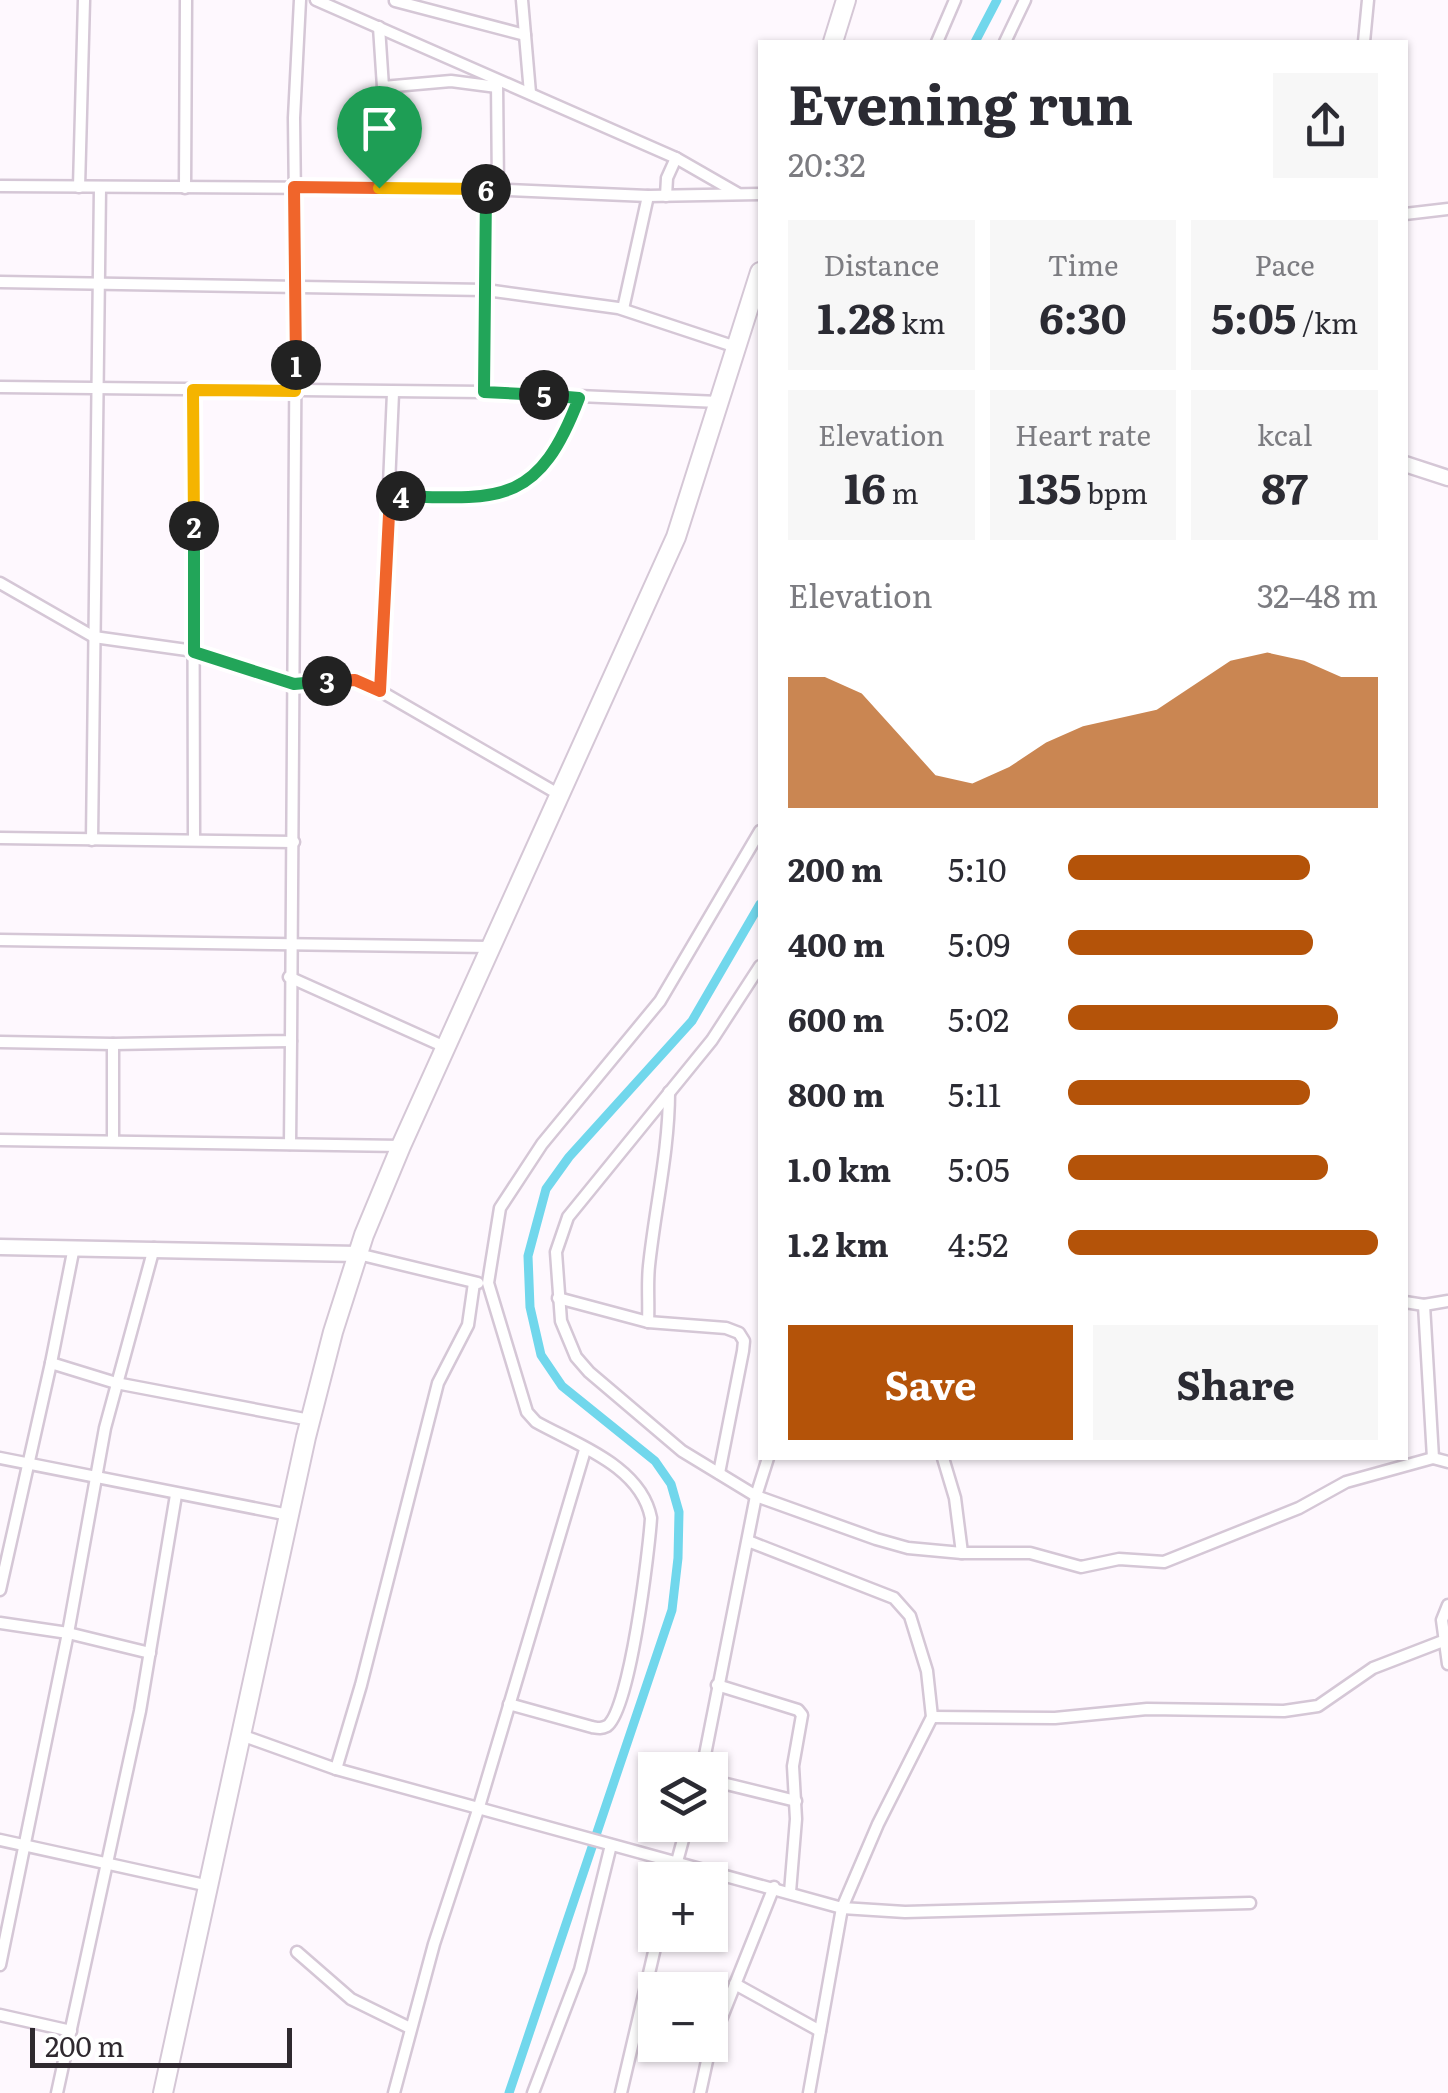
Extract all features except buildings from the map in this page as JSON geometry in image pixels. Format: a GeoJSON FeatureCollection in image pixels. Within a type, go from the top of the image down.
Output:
{"type":"FeatureCollection","features":[{"type":"Feature","properties":{"kind":"highway"},"geometry":{"type":"LineString","coordinates":[[834,40],[846,0]]}},
{"type":"Feature","properties":{"kind":"highway"},"geometry":{"type":"LineString","coordinates":[[163,2093],[332,1332],[401,1146],[676,537],[758,278]]}},
{"type":"Feature","properties":{"kind":"street"},"geometry":{"type":"LineString","coordinates":[[79,186],[84,0]]}},
{"type":"Feature","properties":{"kind":"street"},"geometry":{"type":"LineString","coordinates":[[186,0],[186,188]]}},
{"type":"Feature","properties":{"kind":"street"},"geometry":{"type":"LineString","coordinates":[[290,1144],[294,187],[300,0]]}},
{"type":"Feature","properties":{"kind":"street"},"geometry":{"type":"LineString","coordinates":[[316,0],[497,84],[530,93],[676,158],[739,194]]}},
{"type":"Feature","properties":{"kind":"street"},"geometry":{"type":"LineString","coordinates":[[395,0],[525,35]]}},
{"type":"Feature","properties":{"kind":"street"},"geometry":{"type":"LineString","coordinates":[[522,0],[530,93]]}},
{"type":"Feature","properties":{"kind":"street"},"geometry":{"type":"LineString","coordinates":[[938,40],[955,0]]}},
{"type":"Feature","properties":{"kind":"street"},"geometry":{"type":"LineString","coordinates":[[1006,40],[1025,0]]}},
{"type":"Feature","properties":{"kind":"street"},"geometry":{"type":"LineString","coordinates":[[1364,40],[1368,0]]}},
{"type":"Feature","properties":{"kind":"street"},"geometry":{"type":"LineString","coordinates":[[379,27],[383,87],[379,188]]}},
{"type":"Feature","properties":{"kind":"street"},"geometry":{"type":"LineString","coordinates":[[383,87],[451,82],[497,84]]}},
{"type":"Feature","properties":{"kind":"street"},"geometry":{"type":"LineString","coordinates":[[484,392],[497,84]]}},
{"type":"Feature","properties":{"kind":"street"},"geometry":{"type":"LineString","coordinates":[[666,196],[676,158]]}},
{"type":"Feature","properties":{"kind":"street"},"geometry":{"type":"LineString","coordinates":[[0,186],[492,189],[648,196],[758,194]]}},
{"type":"Feature","properties":{"kind":"street"},"geometry":{"type":"LineString","coordinates":[[92,840],[100,188]]}},
{"type":"Feature","properties":{"kind":"street"},"geometry":{"type":"LineString","coordinates":[[622,309],[648,196]]}},
{"type":"Feature","properties":{"kind":"street"},"geometry":{"type":"LineString","coordinates":[[1408,214],[1448,209]]}},
{"type":"Feature","properties":{"kind":"street"},"geometry":{"type":"LineString","coordinates":[[0,282],[486,290],[622,309],[736,347]]}},
{"type":"Feature","properties":{"kind":"street"},"geometry":{"type":"LineString","coordinates":[[0,388],[484,392],[720,402]]}},
{"type":"Feature","properties":{"kind":"street"},"geometry":{"type":"LineString","coordinates":[[193,390],[194,840]]}},
{"type":"Feature","properties":{"kind":"street"},"geometry":{"type":"LineString","coordinates":[[380,691],[393,394]]}},
{"type":"Feature","properties":{"kind":"street"},"geometry":{"type":"LineString","coordinates":[[390,495],[476,497],[513,490],[541,468],[562,438],[579,398]]}},
{"type":"Feature","properties":{"kind":"street"},"geometry":{"type":"LineString","coordinates":[[1408,465],[1448,478]]}},
{"type":"Feature","properties":{"kind":"street"},"geometry":{"type":"LineString","coordinates":[[0,583],[94,637],[194,652],[294,684],[355,680],[560,796]]}},
{"type":"Feature","properties":{"kind":"street"},"geometry":{"type":"LineString","coordinates":[[509,1704],[603,1728],[614,1716],[641,1612],[651,1518],[649,1507],[623,1471],[530,1418],[488,1284],[500,1208],[542,1144],[660,1001],[758,833]]}},
{"type":"Feature","properties":{"kind":"street"},"geometry":{"type":"LineString","coordinates":[[0,838],[294,842]]}},
{"type":"Feature","properties":{"kind":"street"},"geometry":{"type":"LineString","coordinates":[[0,940],[490,947]]}},
{"type":"Feature","properties":{"kind":"street"},"geometry":{"type":"LineString","coordinates":[[758,969],[712,1040],[568,1216],[556,1252],[558,1298],[566,1339],[590,1372],[682,1451],[756,1496],[892,1543],[962,1553],[1020,1552],[1081,1567],[1119,1559],[1164,1562],[1299,1508],[1346,1482],[1433,1458],[1448,1462]]}},
{"type":"Feature","properties":{"kind":"street"},"geometry":{"type":"LineString","coordinates":[[289,976],[445,1047]]}},
{"type":"Feature","properties":{"kind":"street"},"geometry":{"type":"LineString","coordinates":[[0,1042],[291,1041]]}},
{"type":"Feature","properties":{"kind":"street"},"geometry":{"type":"LineString","coordinates":[[113,1044],[113,1141]]}},
{"type":"Feature","properties":{"kind":"street"},"geometry":{"type":"LineString","coordinates":[[648,1322],[648,1272],[669,1136],[669,1092]]}},
{"type":"Feature","properties":{"kind":"street"},"geometry":{"type":"LineString","coordinates":[[0,1140],[401,1146]]}},
{"type":"Feature","properties":{"kind":"street"},"geometry":{"type":"LineString","coordinates":[[0,1246],[358,1254],[474,1284],[488,1284]]}},
{"type":"Feature","properties":{"kind":"street"},"geometry":{"type":"LineString","coordinates":[[0,1590],[74,1247]]}},
{"type":"Feature","properties":{"kind":"street"},"geometry":{"type":"LineString","coordinates":[[0,1965],[116,1383],[154,1248]]}},
{"type":"Feature","properties":{"kind":"street"},"geometry":{"type":"LineString","coordinates":[[336,1769],[438,1384],[468,1326],[474,1284]]}},
{"type":"Feature","properties":{"kind":"street"},"geometry":{"type":"LineString","coordinates":[[558,1298],[648,1322],[726,1328],[739,1333],[744,1342],[720,1474]]}},
{"type":"Feature","properties":{"kind":"street"},"geometry":{"type":"LineString","coordinates":[[1408,1302],[1424,1305],[1448,1301]]}},
{"type":"Feature","properties":{"kind":"street"},"geometry":{"type":"LineString","coordinates":[[1424,1305],[1433,1458]]}},
{"type":"Feature","properties":{"kind":"street"},"geometry":{"type":"LineString","coordinates":[[51,1363],[116,1383],[310,1420]]}},
{"type":"Feature","properties":{"kind":"street"},"geometry":{"type":"LineString","coordinates":[[394,2093],[434,1944],[585,1450]]}},
{"type":"Feature","properties":{"kind":"street"},"geometry":{"type":"LineString","coordinates":[[0,1458],[289,1515]]}},
{"type":"Feature","properties":{"kind":"street"},"geometry":{"type":"LineString","coordinates":[[705,1752],[756,1496],[767,1460]]}},
{"type":"Feature","properties":{"kind":"street"},"geometry":{"type":"LineString","coordinates":[[944,1460],[958,1513],[962,1553]]}},
{"type":"Feature","properties":{"kind":"street"},"geometry":{"type":"LineString","coordinates":[[57,2093],[108,1865],[176,1495]]}},
{"type":"Feature","properties":{"kind":"street"},"geometry":{"type":"LineString","coordinates":[[748,1541],[882,1592],[902,1604],[910,1616],[927,1671],[932,1717],[878,1824],[842,1908],[809,2093]]}},
{"type":"Feature","properties":{"kind":"street"},"geometry":{"type":"LineString","coordinates":[[1448,1605],[1442,1620],[1448,1664]]}},
{"type":"Feature","properties":{"kind":"street"},"geometry":{"type":"LineString","coordinates":[[0,1623],[150,1653]]}},
{"type":"Feature","properties":{"kind":"street"},"geometry":{"type":"LineString","coordinates":[[932,1717],[1055,1718],[1147,1709],[1284,1712],[1318,1706],[1373,1668],[1443,1641]]}},
{"type":"Feature","properties":{"kind":"street"},"geometry":{"type":"LineString","coordinates":[[718,1685],[802,1714],[792,1766],[796,1802],[790,1892]]}},
{"type":"Feature","properties":{"kind":"street"},"geometry":{"type":"LineString","coordinates":[[241,1736],[336,1769],[478,1810],[842,1908],[904,1912],[1250,1903]]}},
{"type":"Feature","properties":{"kind":"street"},"geometry":{"type":"LineString","coordinates":[[728,1785],[796,1802]]}},
{"type":"Feature","properties":{"kind":"street"},"geometry":{"type":"LineString","coordinates":[[0,1840],[209,1886]]}},
{"type":"Feature","properties":{"kind":"street"},"geometry":{"type":"LineString","coordinates":[[677,1861],[682,1842]]}},
{"type":"Feature","properties":{"kind":"street"},"geometry":{"type":"LineString","coordinates":[[533,2093],[580,1970],[611,1845]]}},
{"type":"Feature","properties":{"kind":"street"},"geometry":{"type":"LineString","coordinates":[[700,2093],[710,2047],[774,1887]]}},
{"type":"Feature","properties":{"kind":"street"},"geometry":{"type":"LineString","coordinates":[[297,1952],[351,1999],[410,2028]]}},
{"type":"Feature","properties":{"kind":"street"},"geometry":{"type":"LineString","coordinates":[[621,2093],[654,1952]]}},
{"type":"Feature","properties":{"kind":"street"},"geometry":{"type":"LineString","coordinates":[[736,1984],[820,2031]]}},
{"type":"Feature","properties":{"kind":"street"},"geometry":{"type":"LineString","coordinates":[[0,2015],[71,2031]]}},
{"type":"Feature","properties":{"kind":"waterway"},"geometry":{"type":"LineString","coordinates":[[976,40],[997,0]]}},
{"type":"Feature","properties":{"kind":"waterway"},"geometry":{"type":"LineString","coordinates":[[509,2093],[672,1610],[678,1558],[679,1512],[671,1484],[655,1461],[562,1386],[541,1355],[530,1307],[528,1256],[546,1189],[569,1157],[692,1021],[758,907]]}},
{"type":"Feature","properties":{"kind":"route"},"geometry":{"type":"LineString","coordinates":[[294,187],[379,188],[486,189],[484,392],[579,398],[562,438],[541,468],[513,490],[476,497],[390,495],[380,691],[343,679],[294,684],[194,652],[193,390],[295,391],[294,187]]}}]}
